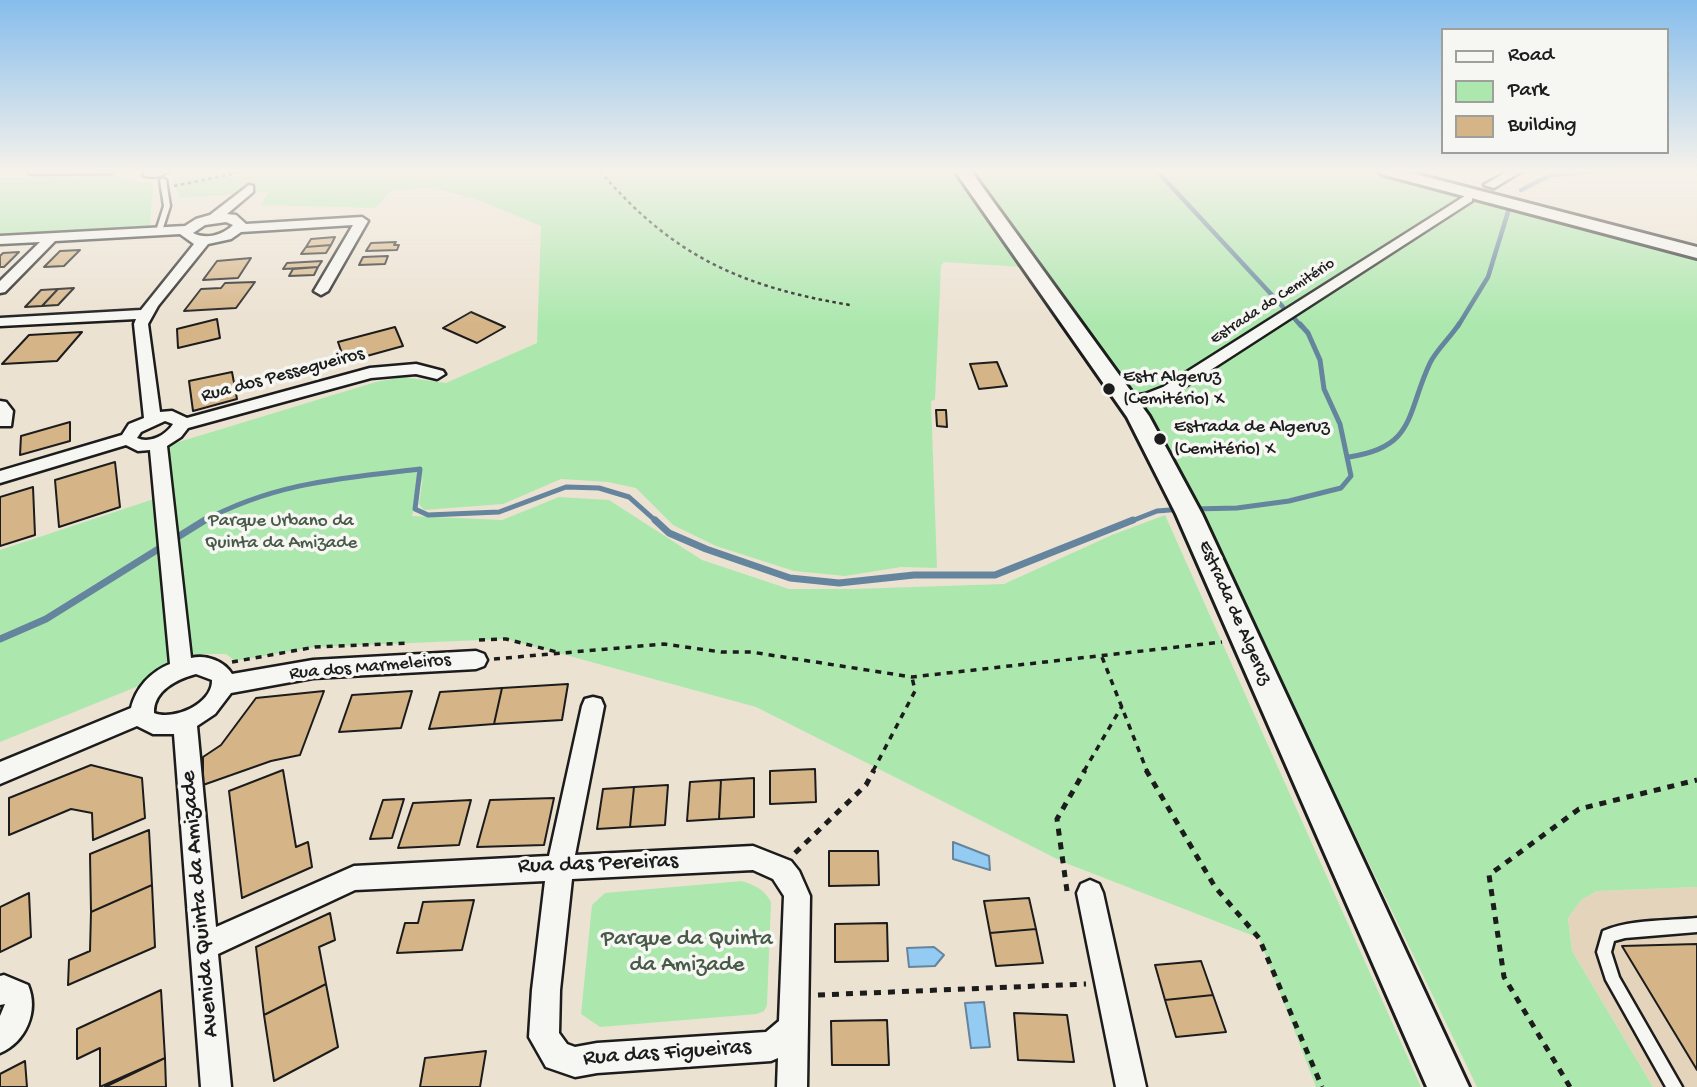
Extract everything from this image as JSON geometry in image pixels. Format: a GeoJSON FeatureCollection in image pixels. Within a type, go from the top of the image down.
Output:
{"type":"FeatureCollection","features":[{"type":"Feature","properties":{"kind":"main road","name":"Estrada de Algeruz"},"geometry":{"type":"LineString","coordinates":[[999,222],[1128,401],[1187,509],[1448,1087]]}},
{"type":"Feature","properties":{"kind":"main road"},"geometry":{"type":"LineString","coordinates":[[1579,222],[1697,253]]}},
{"type":"Feature","properties":{"kind":"main road"},"geometry":{"type":"LineString","coordinates":[[1603,222],[1697,246]]}},
{"type":"Feature","properties":{"kind":"street"},"geometry":{"type":"LineString","coordinates":[[0,240],[188,230],[207,222]]}},
{"type":"Feature","properties":{"kind":"street"},"geometry":{"type":"LineString","coordinates":[[237,222],[240,224],[239,228]]}},
{"type":"Feature","properties":{"kind":"street"},"geometry":{"type":"LineString","coordinates":[[188,230],[188,238],[203,241],[224,237],[239,228],[349,222]]}},
{"type":"Feature","properties":{"kind":"street"},"geometry":{"type":"LineString","coordinates":[[321,290],[362,222]]}},
{"type":"Feature","properties":{"kind":"street","name":"Estrada do Cemitério"},"geometry":{"type":"LineString","coordinates":[[1128,401],[1148,399],[1169,390],[1431,222]]}},
{"type":"Feature","properties":{"kind":"street"},"geometry":{"type":"LineString","coordinates":[[0,289],[52,237]]}},
{"type":"Feature","properties":{"kind":"street"},"geometry":{"type":"LineString","coordinates":[[153,419],[141,324],[203,241]]}},
{"type":"Feature","properties":{"kind":"street"},"geometry":{"type":"LineString","coordinates":[[0,322],[147,314]]}},
{"type":"Feature","properties":{"kind":"street","name":"Rua dos Pessegueiros"},"geometry":{"type":"LineString","coordinates":[[181,425],[370,373],[416,369],[437,374]]}},
{"type":"Feature","properties":{"kind":"street"},"geometry":{"type":"LineString","coordinates":[[0,477],[128,439],[135,428],[153,419],[172,416],[178,419],[181,425],[176,434],[158,443],[138,446],[128,439]]}},
{"type":"Feature","properties":{"kind":"street"},"geometry":{"type":"LineString","coordinates":[[158,443],[181,669]]}},
{"type":"Feature","properties":{"kind":"street","name":"Rua dos Marmeleiros"},"geometry":{"type":"LineString","coordinates":[[223,685],[313,668],[476,660]]}},
{"type":"Feature","properties":{"kind":"street"},"geometry":{"type":"LineString","coordinates":[[210,666],[219,671],[224,680],[223,685],[214,703],[185,722],[169,726],[155,725],[145,720],[142,714],[144,699],[152,687],[181,669],[210,666]]}},
{"type":"Feature","properties":{"kind":"street","name":"Rua das Figueiras"},"geometry":{"type":"LineString","coordinates":[[593,706],[560,866],[546,990],[544,1037],[557,1056],[575,1062],[597,1058],[771,1046],[794,1028]]}},
{"type":"Feature","properties":{"kind":"street"},"geometry":{"type":"LineString","coordinates":[[0,773],[142,714]]}},
{"type":"Feature","properties":{"kind":"street","name":"Avenida Quinta da Amizade"},"geometry":{"type":"LineString","coordinates":[[185,722],[216,1087]]}},
{"type":"Feature","properties":{"kind":"street","name":"Rua das Pereiras"},"geometry":{"type":"LineString","coordinates":[[204,946],[354,878],[753,858],[779,868]]}},
{"type":"Feature","properties":{"kind":"street"},"geometry":{"type":"LineString","coordinates":[[779,868],[790,876],[797,896],[792,1087]]}},
{"type":"Feature","properties":{"kind":"street"},"geometry":{"type":"LineString","coordinates":[[1090,893],[1131,1087]]}},
{"type":"Feature","properties":{"kind":"street"},"geometry":{"type":"LineString","coordinates":[[0,991],[4,989],[18,995],[20,1007],[12,1026],[0,1038]]}},
{"type":"Feature","properties":{"kind":"lane"},"geometry":{"type":"LineString","coordinates":[[159,231],[162,222]]}},
{"type":"Feature","properties":{"kind":"lane"},"geometry":{"type":"LineString","coordinates":[[1674,1087],[1613,980],[1604,952],[1608,936],[1625,931],[1697,925]]}},
{"type":"Feature","properties":{"kind":"path"},"geometry":{"type":"LineString","coordinates":[[648,222],[669,240],[722,271],[807,299],[850,305]]}},
{"type":"Feature","properties":{"kind":"path"},"geometry":{"type":"LineString","coordinates":[[476,660],[664,643],[721,652],[751,652],[912,677],[1245,639]]}},
{"type":"Feature","properties":{"kind":"path"},"geometry":{"type":"LineString","coordinates":[[1102,657],[1149,777],[1215,887],[1259,938],[1322,1087]]}},
{"type":"Feature","properties":{"kind":"path"},"geometry":{"type":"LineString","coordinates":[[779,868],[866,785],[915,691],[912,677]]}},
{"type":"Feature","properties":{"kind":"path"},"geometry":{"type":"LineString","coordinates":[[1090,893],[1066,891],[1057,819],[1122,706]]}},
{"type":"Feature","properties":{"kind":"path"},"geometry":{"type":"LineString","coordinates":[[1570,1087],[1504,977],[1489,875],[1579,809],[1697,780]]}},
{"type":"Feature","properties":{"kind":"path"},"geometry":{"type":"LineString","coordinates":[[794,996],[1109,983]]}},
{"type":"Feature","properties":{"kind":"shaded area"},"geometry":{"type":"Polygon","coordinates":[[[1697,887],[1697,1087],[1653,1087],[1572,951],[1568,918],[1581,900],[1597,891],[1697,887]]]}},
{"type":"Feature","properties":{"kind":"green space"},"geometry":{"type":"Polygon","coordinates":[[[0,222],[150,222],[150,226],[0,235],[0,222]]]}},
{"type":"Feature","properties":{"kind":"green space","name":"Parque Urbano da Quinta da Amizade"},"geometry":{"type":"Polygon","coordinates":[[[531,222],[990,222],[1022,267],[944,262],[941,266],[935,400],[931,401],[937,568],[901,567],[845,576],[794,571],[716,546],[673,525],[636,488],[608,482],[561,479],[503,504],[424,510],[419,504],[423,476],[412,516],[502,520],[559,497],[609,500],[702,560],[789,589],[852,589],[1004,584],[1112,535],[1165,515],[1421,1087],[1316,1087],[1259,938],[1063,862],[756,707],[506,639],[315,647],[235,661],[226,654],[203,654],[146,683],[0,742],[0,550],[163,496],[159,448],[376,382],[403,377],[446,383],[537,343],[541,226],[531,222]]]}},
{"type":"Feature","properties":{"kind":"green space"},"geometry":{"type":"Polygon","coordinates":[[[1004,222],[1554,222],[1697,260],[1697,887],[1597,891],[1581,900],[1568,918],[1572,951],[1653,1087],[1477,1087],[1200,514],[1004,222]]]}},
{"type":"Feature","properties":{"kind":"green space","name":"Parque da Quinta da Amizade"},"geometry":{"type":"Polygon","coordinates":[[[742,881],[759,888],[771,902],[767,1005],[764,1011],[757,1014],[600,1027],[581,1014],[592,905],[605,893],[742,881]]]}},
{"type":"Feature","properties":{"kind":"water"},"geometry":{"type":"Polygon","coordinates":[[[953,842],[989,856],[990,870],[953,859],[953,842]]]}},
{"type":"Feature","properties":{"kind":"water"},"geometry":{"type":"Polygon","coordinates":[[[934,947],[944,955],[935,966],[909,967],[907,948],[934,947]]]}},
{"type":"Feature","properties":{"kind":"water"},"geometry":{"type":"Polygon","coordinates":[[[984,1002],[990,1047],[971,1048],[965,1003],[984,1002]]]}},
{"type":"Feature","properties":{"kind":"building"},"geometry":{"type":"Polygon","coordinates":[[[335,237],[331,245],[306,247],[311,239],[335,237]]]}},
{"type":"Feature","properties":{"kind":"building"},"geometry":{"type":"Polygon","coordinates":[[[396,242],[394,245],[399,245],[397,250],[366,251],[371,243],[396,242]]]}},
{"type":"Feature","properties":{"kind":"building"},"geometry":{"type":"Polygon","coordinates":[[[331,245],[326,253],[301,254],[306,247],[331,245]]]}},
{"type":"Feature","properties":{"kind":"building"},"geometry":{"type":"Polygon","coordinates":[[[80,250],[64,266],[44,267],[60,251],[80,250]]]}},
{"type":"Feature","properties":{"kind":"building"},"geometry":{"type":"Polygon","coordinates":[[[19,252],[4,267],[0,267],[0,256],[3,253],[19,252]]]}},
{"type":"Feature","properties":{"kind":"building"},"geometry":{"type":"Polygon","coordinates":[[[388,256],[385,264],[359,265],[363,257],[388,256]]]}},
{"type":"Feature","properties":{"kind":"building"},"geometry":{"type":"Polygon","coordinates":[[[251,258],[238,278],[203,280],[217,261],[251,258]]]}},
{"type":"Feature","properties":{"kind":"building"},"geometry":{"type":"Polygon","coordinates":[[[322,261],[318,267],[283,269],[287,263],[322,261]]]}},
{"type":"Feature","properties":{"kind":"building"},"geometry":{"type":"Polygon","coordinates":[[[318,267],[314,275],[289,276],[293,269],[318,267]]]}},
{"type":"Feature","properties":{"kind":"building"},"geometry":{"type":"Polygon","coordinates":[[[255,282],[236,308],[184,311],[201,289],[221,288],[225,283],[255,282]]]}},
{"type":"Feature","properties":{"kind":"building"},"geometry":{"type":"Polygon","coordinates":[[[74,288],[58,305],[42,306],[58,289],[74,288]]]}},
{"type":"Feature","properties":{"kind":"building"},"geometry":{"type":"Polygon","coordinates":[[[58,289],[42,306],[25,307],[41,290],[58,289]]]}},
{"type":"Feature","properties":{"kind":"building"},"geometry":{"type":"Polygon","coordinates":[[[471,312],[505,327],[477,343],[443,328],[471,312]]]}},
{"type":"Feature","properties":{"kind":"building"},"geometry":{"type":"Polygon","coordinates":[[[217,319],[220,338],[178,348],[177,329],[217,319]]]}},
{"type":"Feature","properties":{"kind":"building"},"geometry":{"type":"Polygon","coordinates":[[[395,327],[403,346],[345,362],[338,342],[395,327]]]}},
{"type":"Feature","properties":{"kind":"building"},"geometry":{"type":"Polygon","coordinates":[[[82,332],[57,361],[2,364],[29,335],[82,332]]]}},
{"type":"Feature","properties":{"kind":"building"},"geometry":{"type":"Polygon","coordinates":[[[997,362],[1007,386],[979,389],[970,364],[997,362]]]}},
{"type":"Feature","properties":{"kind":"building"},"geometry":{"type":"Polygon","coordinates":[[[232,372],[237,399],[193,411],[189,381],[232,372]]]}},
{"type":"Feature","properties":{"kind":"building"},"geometry":{"type":"Polygon","coordinates":[[[936,410],[946,410],[947,427],[937,426],[936,410]]]}},
{"type":"Feature","properties":{"kind":"building"},"geometry":{"type":"Polygon","coordinates":[[[70,422],[70,441],[20,455],[21,436],[70,422]]]}},
{"type":"Feature","properties":{"kind":"building"},"geometry":{"type":"Polygon","coordinates":[[[115,462],[120,507],[59,527],[55,480],[115,462]]]}},
{"type":"Feature","properties":{"kind":"building"},"geometry":{"type":"Polygon","coordinates":[[[33,487],[35,535],[0,546],[0,497],[33,487]]]}},
{"type":"Feature","properties":{"kind":"building"},"geometry":{"type":"Polygon","coordinates":[[[568,684],[562,720],[494,724],[502,688],[568,684]]]}},
{"type":"Feature","properties":{"kind":"building"},"geometry":{"type":"Polygon","coordinates":[[[502,688],[494,724],[429,729],[440,692],[502,688]]]}},
{"type":"Feature","properties":{"kind":"building"},"geometry":{"type":"Polygon","coordinates":[[[324,691],[300,755],[271,761],[203,785],[203,757],[221,745],[256,698],[324,691]]]}},
{"type":"Feature","properties":{"kind":"building"},"geometry":{"type":"Polygon","coordinates":[[[412,691],[401,728],[339,732],[352,695],[412,691]]]}},
{"type":"Feature","properties":{"kind":"building"},"geometry":{"type":"Polygon","coordinates":[[[91,765],[142,778],[145,818],[93,840],[92,813],[71,809],[9,835],[9,798],[91,765]]]}},
{"type":"Feature","properties":{"kind":"building"},"geometry":{"type":"Polygon","coordinates":[[[815,769],[816,802],[770,804],[770,771],[815,769]]]}},
{"type":"Feature","properties":{"kind":"building"},"geometry":{"type":"Polygon","coordinates":[[[283,770],[296,847],[308,842],[312,867],[242,898],[229,791],[283,770]]]}},
{"type":"Feature","properties":{"kind":"building"},"geometry":{"type":"Polygon","coordinates":[[[754,778],[754,817],[719,819],[721,780],[754,778]]]}},
{"type":"Feature","properties":{"kind":"building"},"geometry":{"type":"Polygon","coordinates":[[[721,780],[719,819],[687,821],[690,782],[721,780]]]}},
{"type":"Feature","properties":{"kind":"building"},"geometry":{"type":"Polygon","coordinates":[[[668,785],[665,825],[630,827],[634,787],[668,785]]]}},
{"type":"Feature","properties":{"kind":"building"},"geometry":{"type":"Polygon","coordinates":[[[634,787],[630,827],[597,829],[603,789],[634,787]]]}},
{"type":"Feature","properties":{"kind":"building"},"geometry":{"type":"Polygon","coordinates":[[[554,798],[544,845],[477,847],[490,800],[554,798]]]}},
{"type":"Feature","properties":{"kind":"building"},"geometry":{"type":"Polygon","coordinates":[[[404,799],[392,838],[370,839],[383,800],[404,799]]]}},
{"type":"Feature","properties":{"kind":"building"},"geometry":{"type":"Polygon","coordinates":[[[471,800],[459,845],[398,848],[413,803],[471,800]]]}},
{"type":"Feature","properties":{"kind":"building"},"geometry":{"type":"Polygon","coordinates":[[[149,830],[152,885],[91,912],[90,854],[149,830]]]}},
{"type":"Feature","properties":{"kind":"building"},"geometry":{"type":"Polygon","coordinates":[[[829,851],[878,851],[879,885],[829,886],[829,851]]]}},
{"type":"Feature","properties":{"kind":"building"},"geometry":{"type":"Polygon","coordinates":[[[152,885],[155,947],[68,985],[69,960],[90,951],[91,912],[152,885]]]}},
{"type":"Feature","properties":{"kind":"building"},"geometry":{"type":"Polygon","coordinates":[[[29,893],[31,937],[0,952],[0,907],[29,893]]]}},
{"type":"Feature","properties":{"kind":"building"},"geometry":{"type":"Polygon","coordinates":[[[1029,898],[1036,929],[990,933],[984,901],[1029,898]]]}},
{"type":"Feature","properties":{"kind":"building"},"geometry":{"type":"Polygon","coordinates":[[[474,900],[462,950],[397,953],[405,923],[418,923],[423,902],[474,900]]]}},
{"type":"Feature","properties":{"kind":"building"},"geometry":{"type":"Polygon","coordinates":[[[330,913],[335,940],[319,947],[326,984],[264,1015],[256,947],[330,913]]]}},
{"type":"Feature","properties":{"kind":"building"},"geometry":{"type":"Polygon","coordinates":[[[887,923],[888,961],[835,962],[835,924],[887,923]]]}},
{"type":"Feature","properties":{"kind":"building"},"geometry":{"type":"Polygon","coordinates":[[[1036,929],[1043,963],[996,966],[990,933],[1036,929]]]}},
{"type":"Feature","properties":{"kind":"building"},"geometry":{"type":"Polygon","coordinates":[[[1697,944],[1697,1070],[1622,946],[1697,944]]]}},
{"type":"Feature","properties":{"kind":"building"},"geometry":{"type":"Polygon","coordinates":[[[1201,961],[1213,995],[1165,1000],[1155,965],[1201,961]]]}},
{"type":"Feature","properties":{"kind":"building"},"geometry":{"type":"Polygon","coordinates":[[[326,984],[338,1047],[274,1081],[264,1015],[326,984]]]}},
{"type":"Feature","properties":{"kind":"building"},"geometry":{"type":"Polygon","coordinates":[[[161,990],[165,1058],[100,1087],[100,1048],[77,1059],[77,1029],[161,990]]]}},
{"type":"Feature","properties":{"kind":"building"},"geometry":{"type":"Polygon","coordinates":[[[1213,995],[1226,1032],[1176,1037],[1165,1000],[1213,995]]]}},
{"type":"Feature","properties":{"kind":"building"},"geometry":{"type":"Polygon","coordinates":[[[1014,1013],[1067,1015],[1074,1062],[1018,1060],[1014,1013]]]}},
{"type":"Feature","properties":{"kind":"building"},"geometry":{"type":"Polygon","coordinates":[[[887,1020],[889,1065],[832,1065],[831,1021],[887,1020]]]}},
{"type":"Feature","properties":{"kind":"building"},"geometry":{"type":"Polygon","coordinates":[[[486,1051],[480,1087],[420,1087],[425,1058],[486,1051]]]}},
{"type":"Feature","properties":{"kind":"building"},"geometry":{"type":"Polygon","coordinates":[[[165,1058],[166,1087],[105,1087],[165,1058]]]}},
{"type":"Feature","properties":{"kind":"building"},"geometry":{"type":"Polygon","coordinates":[[[25,1061],[27,1087],[0,1087],[0,1074],[25,1061]]]}},
{"type":"Feature","properties":{"kind":"waterway"},"geometry":{"type":"LineString","coordinates":[[1204,222],[1283,307]]}},
{"type":"Feature","properties":{"kind":"waterway"},"geometry":{"type":"LineString","coordinates":[[1458,326],[1488,277],[1505,222]]}},
{"type":"Feature","properties":{"kind":"waterway"},"geometry":{"type":"LineString","coordinates":[[1294,318],[1301,326]]}},
{"type":"Feature","properties":{"kind":"waterway"},"geometry":{"type":"LineString","coordinates":[[1193,509],[1237,508],[1289,501],[1341,488],[1351,476],[1340,424],[1324,389],[1320,360],[1308,333],[1300,324]]}},
{"type":"Feature","properties":{"kind":"waterway"},"geometry":{"type":"LineString","coordinates":[[1349,457],[1371,452],[1387,445],[1398,436],[1406,425],[1430,363],[1459,324]]}},
{"type":"Feature","properties":{"kind":"waterway"},"geometry":{"type":"LineString","coordinates":[[202,522],[228,509],[281,490],[335,479],[420,469],[415,509],[428,515],[499,512],[566,487],[599,488],[629,497],[657,522]]}},
{"type":"Feature","properties":{"kind":"waterway"},"geometry":{"type":"LineString","coordinates":[[1129,522],[1157,511],[1182,509]]}},
{"type":"Feature","properties":{"kind":"waterway"},"geometry":{"type":"LineString","coordinates":[[0,639],[46,619],[205,520]]}},
{"type":"Feature","properties":{"kind":"waterway"},"geometry":{"type":"LineString","coordinates":[[655,520],[669,533],[706,549],[790,578],[839,583],[914,575],[995,575],[1133,520]]}},
{"type":"Feature","properties":{"kind":"place","name":"Estr Algeruz (Cemitério) X"},"geometry":{"type":"Point","coordinates":[1109,389]}},
{"type":"Feature","properties":{"kind":"place","name":"Estrada de Algeruz (Cemitério) X"},"geometry":{"type":"Point","coordinates":[1160,439]}}]}
